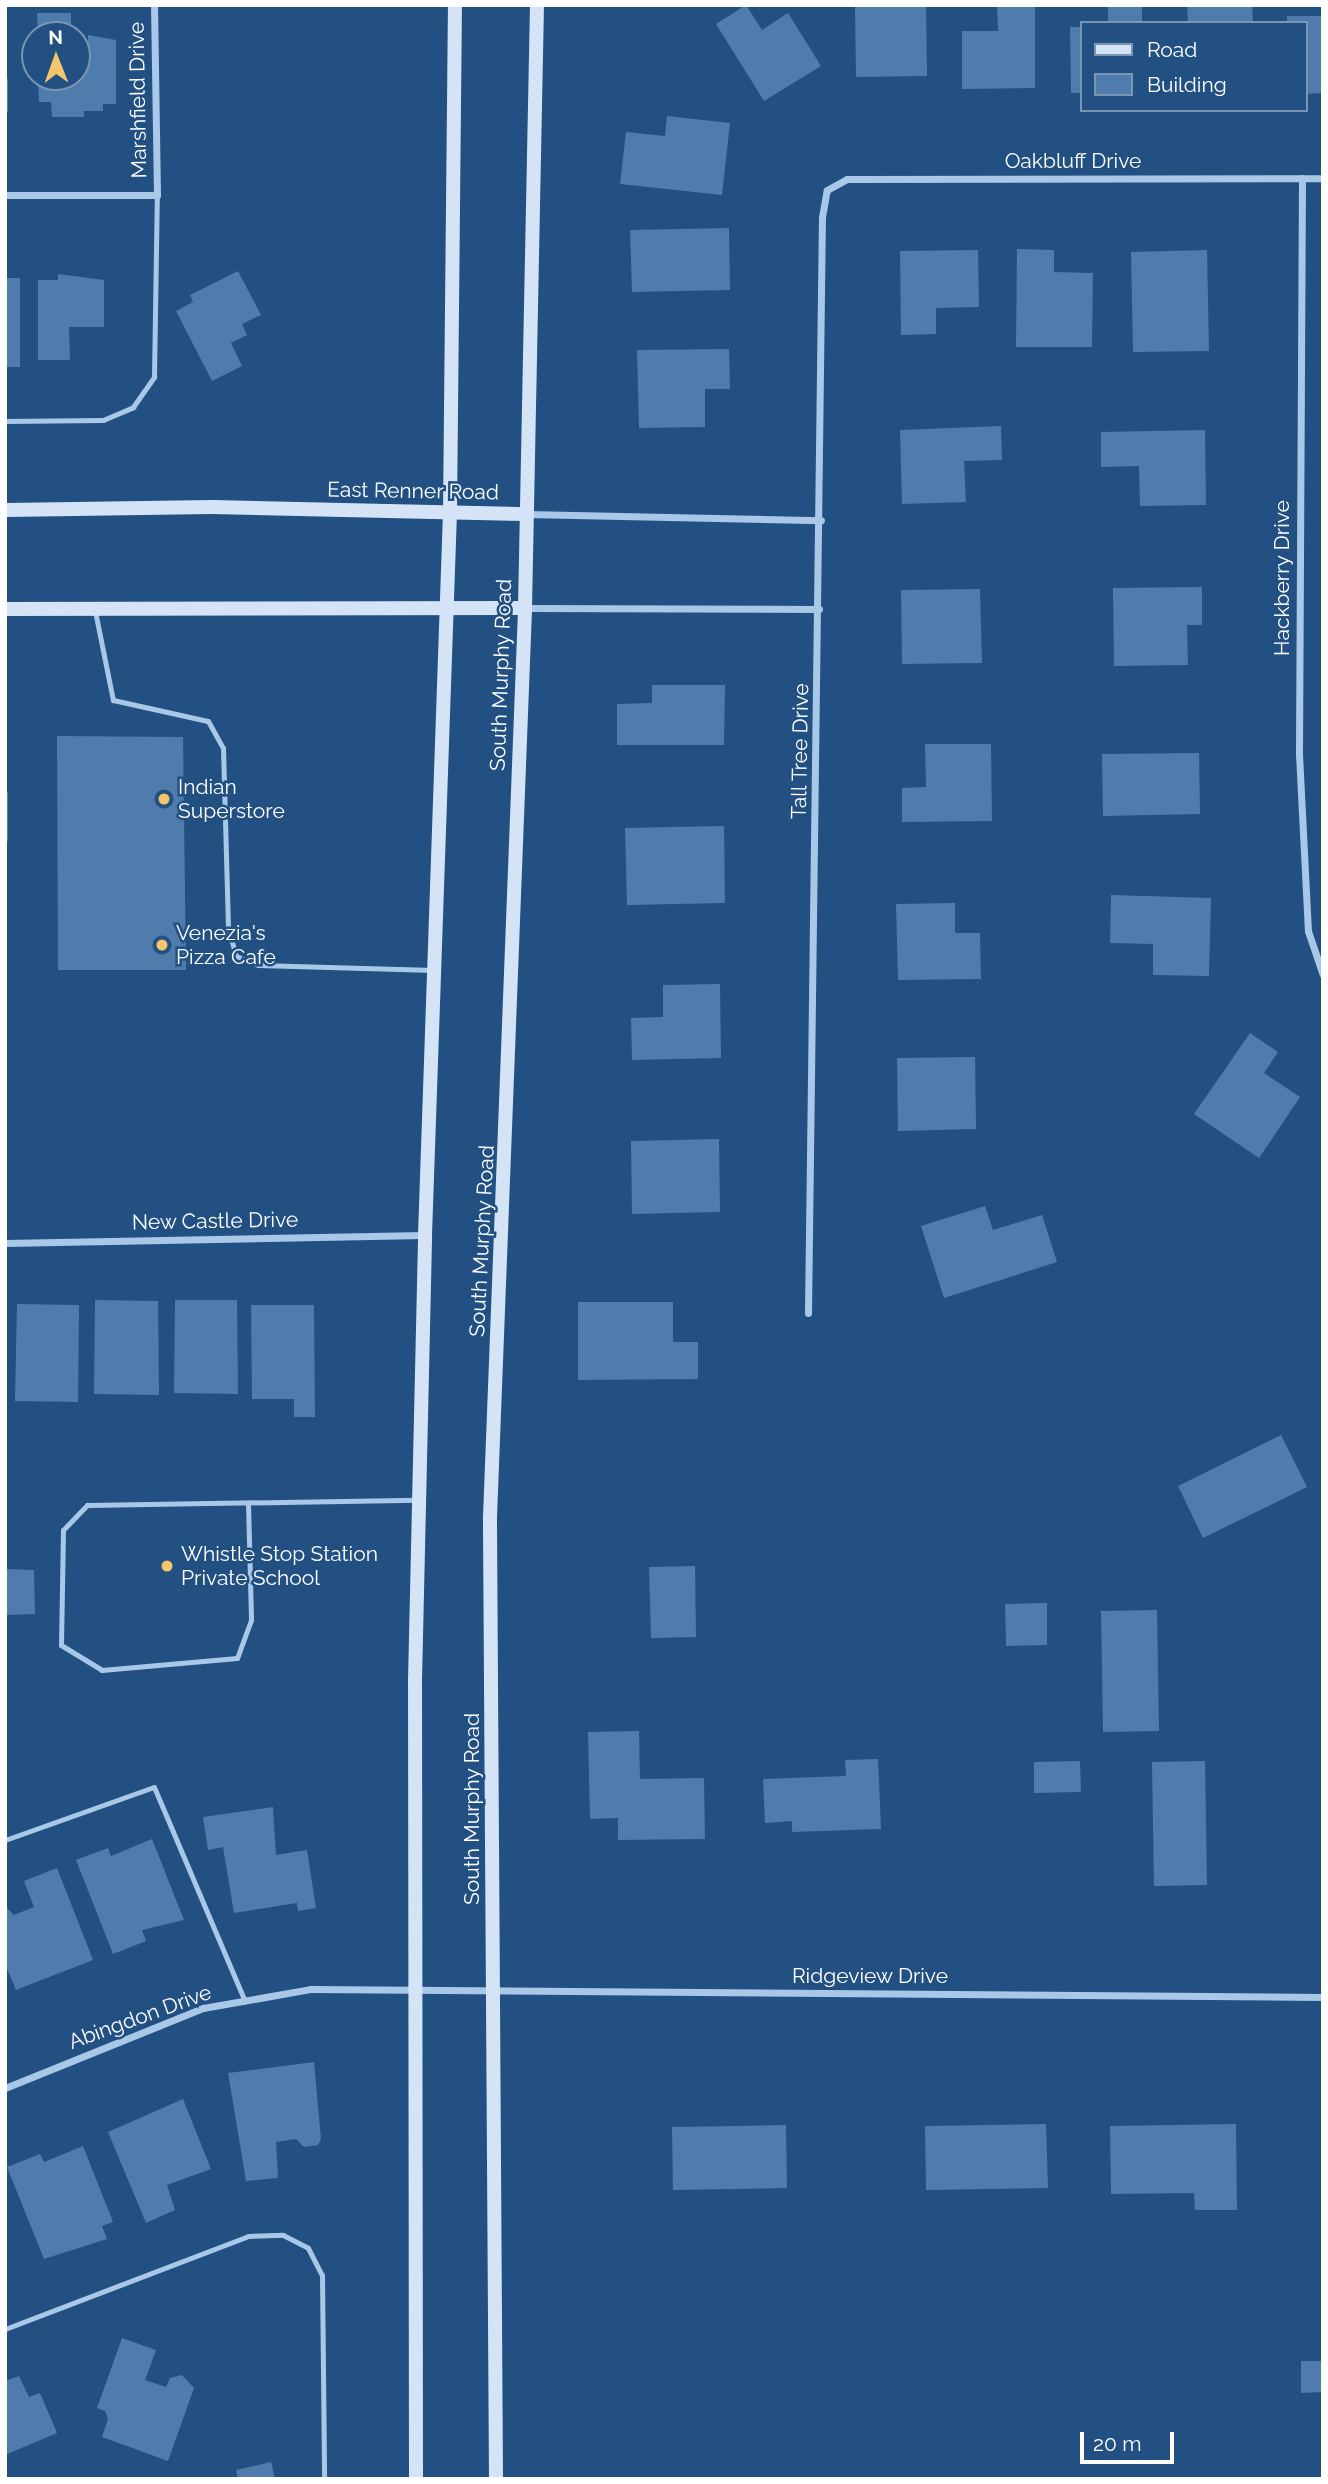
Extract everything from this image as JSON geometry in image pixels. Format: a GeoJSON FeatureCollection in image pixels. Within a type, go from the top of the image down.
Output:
{"type":"FeatureCollection","features":[{"type":"Feature","properties":{"kind":"main road"},"geometry":{"type":"LineString","coordinates":[[416,2479],[418,1500],[425,1235],[438,970],[450,513],[455,5]]}},
{"type":"Feature","properties":{"kind":"main road","name":"South Murphy Road"},"geometry":{"type":"LineString","coordinates":[[496,2479],[491,1517],[525,608],[537,5]]}},
{"type":"Feature","properties":{"kind":"main road","name":"East Renner Road"},"geometry":{"type":"LineString","coordinates":[[5,510],[212,507],[526,514]]}},
{"type":"Feature","properties":{"kind":"main road"},"geometry":{"type":"LineString","coordinates":[[5,609],[525,608]]}},
{"type":"Feature","properties":{"kind":"street","name":"Marshfield Drive"},"geometry":{"type":"LineString","coordinates":[[154,5],[158,195]]}},
{"type":"Feature","properties":{"kind":"street","name":"Hackberry Drive"},"geometry":{"type":"LineString","coordinates":[[1303,178],[1299,754],[1308,931],[1321,976]]}},
{"type":"Feature","properties":{"kind":"street","name":"Oakbluff Drive"},"geometry":{"type":"LineString","coordinates":[[827,190],[846,179],[1323,178]]}},
{"type":"Feature","properties":{"kind":"street","name":"Tall Tree Drive"},"geometry":{"type":"LineString","coordinates":[[808,1313],[820,609],[821,217],[827,190]]}},
{"type":"Feature","properties":{"kind":"street"},"geometry":{"type":"LineString","coordinates":[[5,195],[158,195]]}},
{"type":"Feature","properties":{"kind":"street","name":"East Renner Road"},"geometry":{"type":"LineString","coordinates":[[526,514],[821,520]]}},
{"type":"Feature","properties":{"kind":"street"},"geometry":{"type":"LineString","coordinates":[[525,608],[820,609]]}},
{"type":"Feature","properties":{"kind":"street","name":"New Castle Drive"},"geometry":{"type":"LineString","coordinates":[[5,1243],[425,1235]]}},
{"type":"Feature","properties":{"kind":"street","name":"Abingdon Drive"},"geometry":{"type":"LineString","coordinates":[[5,2088],[203,2008],[311,1989],[417,1990]]}},
{"type":"Feature","properties":{"kind":"street","name":"Ridgeview Drive"},"geometry":{"type":"LineString","coordinates":[[417,1990],[1323,1997]]}},
{"type":"Feature","properties":{"kind":"lane"},"geometry":{"type":"LineString","coordinates":[[5,421],[103,420],[133,407],[154,377],[158,195]]}},
{"type":"Feature","properties":{"kind":"lane"},"geometry":{"type":"LineString","coordinates":[[95,608],[113,700],[208,721],[223,748],[228,927],[236,956],[258,965],[438,970]]}},
{"type":"Feature","properties":{"kind":"lane"},"geometry":{"type":"LineString","coordinates":[[248,1503],[251,1620],[237,1658],[102,1670],[61,1645],[63,1530],[87,1505],[418,1500]]}},
{"type":"Feature","properties":{"kind":"lane"},"geometry":{"type":"LineString","coordinates":[[5,1840],[154,1787],[245,2001]]}},
{"type":"Feature","properties":{"kind":"lane"},"geometry":{"type":"LineString","coordinates":[[5,2329],[248,2236],[283,2235],[308,2248],[322,2275],[324,2479]]}},
{"type":"Feature","properties":{"kind":"building"},"geometry":{"type":"Polygon","coordinates":[[[746,5],[762,30],[788,13],[821,66],[764,101],[716,24],[746,5]]]}},
{"type":"Feature","properties":{"kind":"building"},"geometry":{"type":"Polygon","coordinates":[[[855,5],[926,5],[927,76],[856,77],[855,5]]]}},
{"type":"Feature","properties":{"kind":"building"},"geometry":{"type":"Polygon","coordinates":[[[997,5],[1035,5],[1035,88],[962,89],[962,31],[998,31],[997,5]]]}},
{"type":"Feature","properties":{"kind":"building"},"geometry":{"type":"Polygon","coordinates":[[[1108,5],[1142,5],[1142,21],[1108,21],[1108,5]]]}},
{"type":"Feature","properties":{"kind":"building"},"geometry":{"type":"Polygon","coordinates":[[[1187,5],[1252,5],[1253,21],[1188,21],[1187,5]]]}},
{"type":"Feature","properties":{"kind":"building"},"geometry":{"type":"Polygon","coordinates":[[[37,13],[71,13],[71,21],[37,21],[37,13]]]}},
{"type":"Feature","properties":{"kind":"building"},"geometry":{"type":"Polygon","coordinates":[[[1287,16],[1323,16],[1323,93],[1307,94],[1307,21],[1287,21],[1287,16]]]}},
{"type":"Feature","properties":{"kind":"building"},"geometry":{"type":"Polygon","coordinates":[[[1070,27],[1080,27],[1080,93],[1071,93],[1070,27]]]}},
{"type":"Feature","properties":{"kind":"building"},"geometry":{"type":"Polygon","coordinates":[[[91,36],[116,40],[116,104],[103,104],[103,111],[84,111],[84,117],[52,117],[51,102],[39,102],[39,91],[91,91],[91,36]]]}},
{"type":"Feature","properties":{"kind":"building"},"geometry":{"type":"Polygon","coordinates":[[[5,79],[8,79],[8,112],[5,112],[5,79]]]}},
{"type":"Feature","properties":{"kind":"building"},"geometry":{"type":"Polygon","coordinates":[[[667,116],[730,123],[722,195],[620,184],[626,132],[665,136],[667,116]]]}},
{"type":"Feature","properties":{"kind":"building"},"geometry":{"type":"Polygon","coordinates":[[[729,228],[730,290],[632,292],[630,230],[729,228]]]}},
{"type":"Feature","properties":{"kind":"building"},"geometry":{"type":"Polygon","coordinates":[[[1017,249],[1054,250],[1054,272],[1093,273],[1092,347],[1016,347],[1017,249]]]}},
{"type":"Feature","properties":{"kind":"building"},"geometry":{"type":"Polygon","coordinates":[[[978,250],[979,307],[936,308],[936,334],[901,335],[900,251],[978,250]]]}},
{"type":"Feature","properties":{"kind":"building"},"geometry":{"type":"Polygon","coordinates":[[[1207,250],[1209,351],[1133,352],[1131,252],[1207,250]]]}},
{"type":"Feature","properties":{"kind":"building"},"geometry":{"type":"Polygon","coordinates":[[[238,271],[261,315],[242,324],[247,335],[231,343],[242,366],[212,381],[176,311],[193,302],[190,295],[238,271]]]}},
{"type":"Feature","properties":{"kind":"building"},"geometry":{"type":"Polygon","coordinates":[[[58,274],[104,280],[104,327],[69,327],[70,360],[38,360],[38,280],[58,280],[58,274]]]}},
{"type":"Feature","properties":{"kind":"building"},"geometry":{"type":"Polygon","coordinates":[[[5,278],[20,278],[20,367],[5,367],[5,278]]]}},
{"type":"Feature","properties":{"kind":"building"},"geometry":{"type":"Polygon","coordinates":[[[729,349],[730,389],[705,389],[705,427],[639,428],[637,350],[729,349]]]}},
{"type":"Feature","properties":{"kind":"building"},"geometry":{"type":"Polygon","coordinates":[[[1001,426],[1002,460],[964,461],[966,502],[902,504],[900,430],[1001,426]]]}},
{"type":"Feature","properties":{"kind":"building"},"geometry":{"type":"Polygon","coordinates":[[[1205,430],[1206,505],[1140,506],[1139,466],[1101,467],[1101,432],[1205,430]]]}},
{"type":"Feature","properties":{"kind":"building"},"geometry":{"type":"Polygon","coordinates":[[[1202,587],[1202,625],[1187,625],[1188,665],[1114,666],[1113,588],[1202,587]]]}},
{"type":"Feature","properties":{"kind":"building"},"geometry":{"type":"Polygon","coordinates":[[[980,589],[982,663],[902,664],[901,590],[980,589]]]}},
{"type":"Feature","properties":{"kind":"building"},"geometry":{"type":"Polygon","coordinates":[[[652,685],[725,685],[724,745],[617,745],[617,704],[652,703],[652,685]]]}},
{"type":"Feature","properties":{"kind":"building"},"geometry":{"type":"Polygon","coordinates":[[[57,736],[183,737],[186,970],[58,970],[57,736]]]}},
{"type":"Feature","properties":{"kind":"building"},"geometry":{"type":"Polygon","coordinates":[[[925,744],[991,744],[992,821],[902,822],[902,788],[926,787],[925,744]]]}},
{"type":"Feature","properties":{"kind":"building"},"geometry":{"type":"Polygon","coordinates":[[[1199,753],[1200,814],[1103,816],[1102,754],[1199,753]]]}},
{"type":"Feature","properties":{"kind":"building"},"geometry":{"type":"Polygon","coordinates":[[[5,792],[8,792],[8,841],[5,841],[5,792]]]}},
{"type":"Feature","properties":{"kind":"building"},"geometry":{"type":"Polygon","coordinates":[[[724,826],[725,903],[627,905],[625,828],[724,826]]]}},
{"type":"Feature","properties":{"kind":"building"},"geometry":{"type":"Polygon","coordinates":[[[1111,895],[1211,898],[1209,976],[1153,975],[1153,944],[1110,943],[1111,895]]]}},
{"type":"Feature","properties":{"kind":"building"},"geometry":{"type":"Polygon","coordinates":[[[955,903],[955,933],[980,933],[981,979],[898,980],[896,904],[955,903]]]}},
{"type":"Feature","properties":{"kind":"building"},"geometry":{"type":"Polygon","coordinates":[[[720,984],[721,1058],[632,1060],[631,1018],[663,1017],[663,985],[720,984]]]}},
{"type":"Feature","properties":{"kind":"building"},"geometry":{"type":"Polygon","coordinates":[[[1250,1033],[1278,1052],[1264,1073],[1300,1097],[1259,1158],[1194,1114],[1250,1033]]]}},
{"type":"Feature","properties":{"kind":"building"},"geometry":{"type":"Polygon","coordinates":[[[975,1057],[976,1129],[898,1131],[897,1058],[975,1057]]]}},
{"type":"Feature","properties":{"kind":"building"},"geometry":{"type":"Polygon","coordinates":[[[719,1139],[720,1212],[632,1214],[631,1141],[719,1139]]]}},
{"type":"Feature","properties":{"kind":"building"},"geometry":{"type":"Polygon","coordinates":[[[985,1206],[993,1230],[1042,1215],[1057,1262],[944,1298],[921,1226],[985,1206]]]}},
{"type":"Feature","properties":{"kind":"building"},"geometry":{"type":"Polygon","coordinates":[[[95,1300],[158,1301],[159,1395],[94,1394],[95,1300]]]}},
{"type":"Feature","properties":{"kind":"building"},"geometry":{"type":"Polygon","coordinates":[[[175,1300],[237,1300],[238,1394],[174,1393],[175,1300]]]}},
{"type":"Feature","properties":{"kind":"building"},"geometry":{"type":"Polygon","coordinates":[[[578,1302],[673,1302],[673,1342],[698,1342],[698,1379],[578,1380],[578,1302]]]}},
{"type":"Feature","properties":{"kind":"building"},"geometry":{"type":"Polygon","coordinates":[[[17,1304],[79,1305],[78,1402],[15,1401],[17,1304]]]}},
{"type":"Feature","properties":{"kind":"building"},"geometry":{"type":"Polygon","coordinates":[[[251,1305],[314,1305],[315,1417],[294,1417],[294,1399],[252,1399],[251,1305]]]}},
{"type":"Feature","properties":{"kind":"building"},"geometry":{"type":"Polygon","coordinates":[[[1281,1435],[1307,1487],[1203,1538],[1178,1486],[1281,1435]]]}},
{"type":"Feature","properties":{"kind":"building"},"geometry":{"type":"Polygon","coordinates":[[[695,1566],[696,1637],[651,1638],[649,1567],[695,1566]]]}},
{"type":"Feature","properties":{"kind":"building"},"geometry":{"type":"Polygon","coordinates":[[[5,1569],[34,1570],[35,1614],[5,1615],[5,1569]]]}},
{"type":"Feature","properties":{"kind":"building"},"geometry":{"type":"Polygon","coordinates":[[[1047,1603],[1047,1645],[1006,1646],[1005,1604],[1047,1603]]]}},
{"type":"Feature","properties":{"kind":"building"},"geometry":{"type":"Polygon","coordinates":[[[1157,1610],[1159,1731],[1103,1732],[1101,1611],[1157,1610]]]}},
{"type":"Feature","properties":{"kind":"building"},"geometry":{"type":"Polygon","coordinates":[[[639,1731],[640,1779],[704,1778],[705,1839],[618,1840],[618,1818],[590,1819],[588,1732],[639,1731]]]}},
{"type":"Feature","properties":{"kind":"building"},"geometry":{"type":"Polygon","coordinates":[[[878,1759],[881,1829],[792,1832],[792,1821],[765,1823],[763,1779],[846,1776],[845,1760],[878,1759]]]}},
{"type":"Feature","properties":{"kind":"building"},"geometry":{"type":"Polygon","coordinates":[[[1080,1761],[1081,1792],[1034,1793],[1034,1762],[1080,1761]]]}},
{"type":"Feature","properties":{"kind":"building"},"geometry":{"type":"Polygon","coordinates":[[[1205,1761],[1207,1885],[1154,1886],[1152,1762],[1205,1761]]]}},
{"type":"Feature","properties":{"kind":"building"},"geometry":{"type":"Polygon","coordinates":[[[273,1807],[276,1855],[307,1850],[316,1908],[298,1911],[297,1903],[234,1913],[223,1847],[208,1850],[203,1817],[273,1807]]]}},
{"type":"Feature","properties":{"kind":"building"},"geometry":{"type":"Polygon","coordinates":[[[152,1839],[184,1920],[142,1930],[146,1941],[113,1954],[76,1860],[108,1848],[111,1856],[152,1839]]]}},
{"type":"Feature","properties":{"kind":"building"},"geometry":{"type":"Polygon","coordinates":[[[57,1868],[93,1960],[16,1990],[5,1964],[5,1906],[14,1915],[34,1907],[24,1881],[57,1868]]]}},
{"type":"Feature","properties":{"kind":"building"},"geometry":{"type":"Polygon","coordinates":[[[314,2062],[321,2139],[318,2145],[304,2147],[296,2139],[276,2142],[278,2178],[246,2181],[228,2073],[314,2062]]]}},
{"type":"Feature","properties":{"kind":"building"},"geometry":{"type":"Polygon","coordinates":[[[183,2099],[211,2169],[167,2185],[175,2210],[146,2223],[108,2132],[183,2099]]]}},
{"type":"Feature","properties":{"kind":"building"},"geometry":{"type":"Polygon","coordinates":[[[1046,2124],[1048,2188],[926,2190],[925,2126],[1046,2124]]]}},
{"type":"Feature","properties":{"kind":"building"},"geometry":{"type":"Polygon","coordinates":[[[1236,2124],[1237,2210],[1195,2210],[1194,2193],[1111,2194],[1110,2126],[1236,2124]]]}},
{"type":"Feature","properties":{"kind":"building"},"geometry":{"type":"Polygon","coordinates":[[[786,2125],[787,2188],[673,2190],[672,2127],[786,2125]]]}},
{"type":"Feature","properties":{"kind":"building"},"geometry":{"type":"Polygon","coordinates":[[[83,2146],[113,2222],[102,2226],[107,2239],[44,2259],[7,2167],[40,2154],[44,2162],[83,2146]]]}},
{"type":"Feature","properties":{"kind":"building"},"geometry":{"type":"Polygon","coordinates":[[[122,2338],[156,2350],[145,2380],[166,2387],[170,2378],[182,2375],[194,2388],[168,2461],[102,2437],[108,2419],[105,2411],[97,2408],[122,2338]]]}},
{"type":"Feature","properties":{"kind":"building"},"geometry":{"type":"Polygon","coordinates":[[[1301,2361],[1323,2361],[1323,2392],[1301,2393],[1301,2361]]]}},
{"type":"Feature","properties":{"kind":"building"},"geometry":{"type":"Polygon","coordinates":[[[19,2376],[29,2397],[40,2393],[57,2433],[5,2455],[5,2381],[19,2376]]]}},
{"type":"Feature","properties":{"kind":"building"},"geometry":{"type":"Polygon","coordinates":[[[271,2462],[275,2479],[238,2479],[236,2470],[271,2462]]]}},
{"type":"Feature","properties":{"kind":"place","name":"Indian Superstore"},"geometry":{"type":"Point","coordinates":[164,799]}},
{"type":"Feature","properties":{"kind":"place","name":"Venezia's Pizza Cafe"},"geometry":{"type":"Point","coordinates":[162,945]}},
{"type":"Feature","properties":{"kind":"place","name":"Whistle Stop Station Private School"},"geometry":{"type":"Point","coordinates":[167,1566]}}]}
